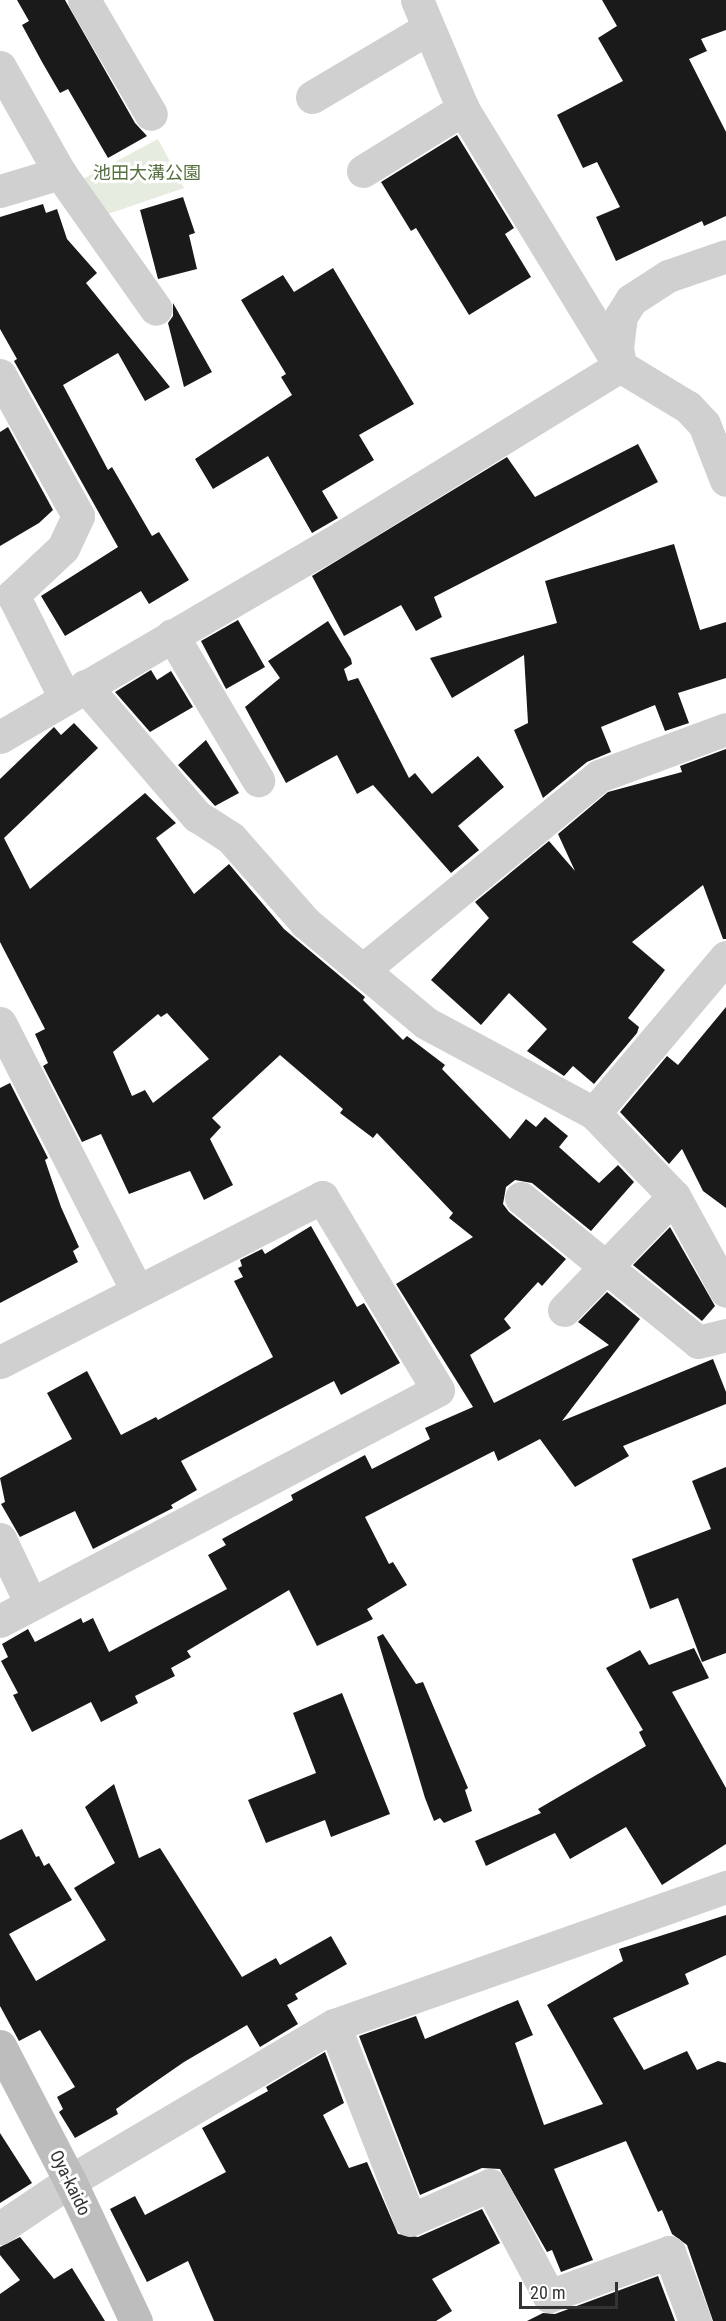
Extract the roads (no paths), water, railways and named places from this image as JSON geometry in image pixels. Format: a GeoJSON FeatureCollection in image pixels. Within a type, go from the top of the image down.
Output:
{"type":"FeatureCollection","features":[{"type":"Feature","properties":{"kind":"street"},"geometry":{"type":"LineString","coordinates":[[84,0],[151,114]]}},
{"type":"Feature","properties":{"kind":"street"},"geometry":{"type":"LineString","coordinates":[[312,97],[422,14],[463,109],[620,366],[688,407],[704,424],[726,480]]}},
{"type":"Feature","properties":{"kind":"street"},"geometry":{"type":"LineString","coordinates":[[0,68],[60,173],[156,309]]}},
{"type":"Feature","properties":{"kind":"street"},"geometry":{"type":"LineString","coordinates":[[363,171],[463,109]]}},
{"type":"Feature","properties":{"kind":"street"},"geometry":{"type":"LineString","coordinates":[[0,190],[60,173]]}},
{"type":"Feature","properties":{"kind":"street"},"geometry":{"type":"LineString","coordinates":[[620,366],[617,348],[621,316],[631,300],[668,276],[726,256]]}},
{"type":"Feature","properties":{"kind":"street"},"geometry":{"type":"LineString","coordinates":[[0,737],[620,366]]}},
{"type":"Feature","properties":{"kind":"street"},"geometry":{"type":"LineString","coordinates":[[0,375],[78,516],[63,548],[6,593],[75,692],[197,816],[231,838],[306,923],[426,1023],[594,1113],[675,1196],[726,1291]]}},
{"type":"Feature","properties":{"kind":"street"},"geometry":{"type":"LineString","coordinates":[[172,635],[258,780]]}},
{"type":"Feature","properties":{"kind":"street"},"geometry":{"type":"LineString","coordinates":[[363,969],[599,776],[726,729]]}},
{"type":"Feature","properties":{"kind":"street"},"geometry":{"type":"LineString","coordinates":[[594,1113],[726,957]]}},
{"type":"Feature","properties":{"kind":"street"},"geometry":{"type":"LineString","coordinates":[[0,1023],[136,1291]]}},
{"type":"Feature","properties":{"kind":"street"},"geometry":{"type":"LineString","coordinates":[[564,1310],[675,1196]]}},
{"type":"Feature","properties":{"kind":"street"},"geometry":{"type":"LineString","coordinates":[[0,1362],[322,1197],[438,1390],[0,1621]]}},
{"type":"Feature","properties":{"kind":"street"},"geometry":{"type":"LineString","coordinates":[[521,1198],[698,1342],[726,1336]]}},
{"type":"Feature","properties":{"kind":"street"},"geometry":{"type":"LineString","coordinates":[[0,1539],[31,1604]]}},
{"type":"Feature","properties":{"kind":"street"},"geometry":{"type":"LineString","coordinates":[[0,2228],[70,2181],[334,2025],[726,1887]]}},
{"type":"Feature","properties":{"kind":"street"},"geometry":{"type":"LineString","coordinates":[[334,2025],[410,2220],[490,2185],[549,2296],[669,2252],[695,2321]]}},
{"type":"Feature","properties":{"kind":"street","name":"Oya-kaido"},"geometry":{"type":"LineString","coordinates":[[0,2046],[70,2181],[136,2321]]}},
{"type":"Feature","properties":{"kind":"park label","name":"池田大溝公園"},"geometry":{"type":"Point","coordinates":[147,173]}}]}
